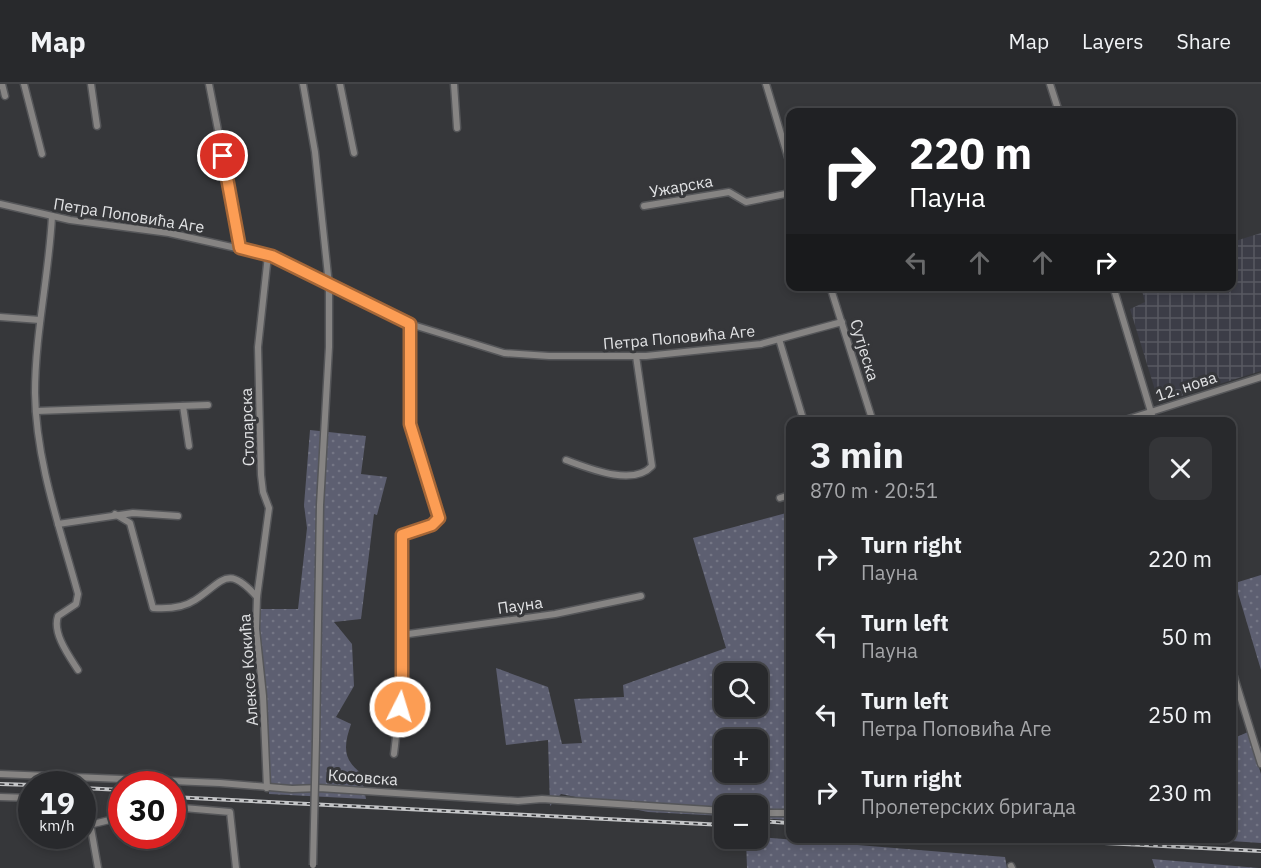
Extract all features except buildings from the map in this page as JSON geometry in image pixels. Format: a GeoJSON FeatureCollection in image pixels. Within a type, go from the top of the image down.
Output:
{"type":"FeatureCollection","features":[{"type":"Feature","properties":{"kind":"street"},"geometry":{"type":"LineString","coordinates":[[2,84],[5,96]]}},
{"type":"Feature","properties":{"kind":"street"},"geometry":{"type":"LineString","coordinates":[[24,84],[42,154]]}},
{"type":"Feature","properties":{"kind":"street"},"geometry":{"type":"LineString","coordinates":[[91,84],[97,126]]}},
{"type":"Feature","properties":{"kind":"street"},"geometry":{"type":"LineString","coordinates":[[209,84],[240,248]]}},
{"type":"Feature","properties":{"kind":"street"},"geometry":{"type":"LineString","coordinates":[[303,84],[315,152],[329,285],[329,347],[320,505],[313,867]]}},
{"type":"Feature","properties":{"kind":"street"},"geometry":{"type":"LineString","coordinates":[[340,84],[354,153]]}},
{"type":"Feature","properties":{"kind":"street"},"geometry":{"type":"LineString","coordinates":[[454,84],[457,128]]}},
{"type":"Feature","properties":{"kind":"street"},"geometry":{"type":"LineString","coordinates":[[766,84],[786,151]]}},
{"type":"Feature","properties":{"kind":"street"},"geometry":{"type":"LineString","coordinates":[[1050,84],[1058,108]]}},
{"type":"Feature","properties":{"kind":"street","name":"Ужарска"},"geometry":{"type":"LineString","coordinates":[[644,206],[729,192],[746,202],[786,194]]}},
{"type":"Feature","properties":{"kind":"street","name":"Петра Поповића Аге"},"geometry":{"type":"LineString","coordinates":[[0,204],[52,216],[147,230],[268,255],[410,324],[504,353],[636,356],[761,344],[842,322]]}},
{"type":"Feature","properties":{"kind":"street"},"geometry":{"type":"LineString","coordinates":[[52,216],[40,320],[36,411],[44,470],[78,599],[76,604],[58,616],[57,627],[64,647],[78,670]]}},
{"type":"Feature","properties":{"kind":"street","name":"Столарска"},"geometry":{"type":"LineString","coordinates":[[257,597],[269,508],[263,492],[261,475],[258,347],[268,255]]}},
{"type":"Feature","properties":{"kind":"street","name":"Сутјеска"},"geometry":{"type":"LineString","coordinates":[[832,291],[871,417]]}},
{"type":"Feature","properties":{"kind":"street"},"geometry":{"type":"LineString","coordinates":[[1115,291],[1152,417]]}},
{"type":"Feature","properties":{"kind":"street"},"geometry":{"type":"LineString","coordinates":[[0,318],[40,320]]}},
{"type":"Feature","properties":{"kind":"street"},"geometry":{"type":"LineString","coordinates":[[394,754],[402,684],[402,535],[432,525],[439,518],[410,424],[410,324]]}},
{"type":"Feature","properties":{"kind":"street"},"geometry":{"type":"LineString","coordinates":[[779,339],[802,417]]}},
{"type":"Feature","properties":{"kind":"street"},"geometry":{"type":"LineString","coordinates":[[566,460],[611,475],[645,471],[652,466],[636,356]]}},
{"type":"Feature","properties":{"kind":"street","name":"12. нова"},"geometry":{"type":"LineString","coordinates":[[1135,417],[1261,377]]}},
{"type":"Feature","properties":{"kind":"street"},"geometry":{"type":"LineString","coordinates":[[36,411],[208,405]]}},
{"type":"Feature","properties":{"kind":"street"},"geometry":{"type":"LineString","coordinates":[[183,406],[189,446]]}},
{"type":"Feature","properties":{"kind":"street"},"geometry":{"type":"LineString","coordinates":[[780,498],[786,496]]}},
{"type":"Feature","properties":{"kind":"street"},"geometry":{"type":"LineString","coordinates":[[58,524],[115,514],[178,516]]}},
{"type":"Feature","properties":{"kind":"street","name":"Алексе Кокића"},"geometry":{"type":"LineString","coordinates":[[115,514],[130,523],[153,608],[170,609],[195,600],[214,584],[232,578],[243,580],[257,597],[256,629],[263,696],[267,788]]}},
{"type":"Feature","properties":{"kind":"street","name":"Пауна"},"geometry":{"type":"LineString","coordinates":[[401,635],[555,614],[641,596]]}},
{"type":"Feature","properties":{"kind":"street"},"geometry":{"type":"LineString","coordinates":[[1236,683],[1261,764]]}},
{"type":"Feature","properties":{"kind":"street","name":"Косовска"},"geometry":{"type":"LineString","coordinates":[[0,774],[267,788],[319,788],[518,801],[542,799],[714,810]]}},
{"type":"Feature","properties":{"kind":"street"},"geometry":{"type":"LineString","coordinates":[[0,797],[18,798]]}},
{"type":"Feature","properties":{"kind":"street"},"geometry":{"type":"LineString","coordinates":[[186,808],[230,812],[236,868]]}},
{"type":"Feature","properties":{"kind":"street"},"geometry":{"type":"LineString","coordinates":[[768,813],[786,813]]}},
{"type":"Feature","properties":{"kind":"street"},"geometry":{"type":"LineString","coordinates":[[94,849],[98,868]]}},
{"type":"Feature","properties":{"kind":"shaded area"},"geometry":{"type":"Polygon","coordinates":[[[1261,233],[1261,371],[1159,403],[1130,309],[1145,302],[1142,291],[1236,291],[1236,241],[1261,233]]]}},
{"type":"Feature","properties":{"kind":"shaded area"},"geometry":{"type":"Polygon","coordinates":[[[310,430],[366,436],[361,474],[387,477],[377,515],[374,514],[361,619],[334,622],[352,644],[354,686],[336,717],[351,724],[346,751],[350,762],[361,773],[366,799],[269,794],[259,609],[298,609],[307,528],[304,505],[310,430]]]}},
{"type":"Feature","properties":{"kind":"shaded area"},"geometry":{"type":"Polygon","coordinates":[[[786,513],[786,820],[768,819],[768,795],[714,795],[714,815],[648,812],[561,794],[550,806],[548,740],[506,745],[496,668],[548,687],[562,744],[582,743],[574,699],[624,697],[623,685],[726,648],[693,538],[786,513]]]}},
{"type":"Feature","properties":{"kind":"shaded area"},"geometry":{"type":"Polygon","coordinates":[[[1261,575],[1261,670],[1236,586],[1236,583],[1261,575]]]}},
{"type":"Feature","properties":{"kind":"shaded area"},"geometry":{"type":"Polygon","coordinates":[[[1248,732],[1261,774],[1261,843],[1236,841],[1236,737],[1248,732]]]}},
{"type":"Feature","properties":{"kind":"shaded area"},"geometry":{"type":"Polygon","coordinates":[[[768,838],[786,839],[786,843],[832,843],[1005,857],[1007,868],[747,868],[746,849],[768,849],[768,838]]]}},
{"type":"Feature","properties":{"kind":"shaded area"},"geometry":{"type":"Polygon","coordinates":[[[1152,859],[1259,868],[1155,868],[1152,859]]]}},
{"type":"Feature","properties":{"kind":"railway"},"geometry":{"type":"LineString","coordinates":[[0,784],[18,785]]}},
{"type":"Feature","properties":{"kind":"railway"},"geometry":{"type":"LineString","coordinates":[[96,789],[108,789]]}},
{"type":"Feature","properties":{"kind":"railway"},"geometry":{"type":"LineString","coordinates":[[186,798],[714,824]]}},
{"type":"Feature","properties":{"kind":"railway"},"geometry":{"type":"LineString","coordinates":[[768,822],[786,823]]}},
{"type":"Feature","properties":{"kind":"railway"},"geometry":{"type":"LineString","coordinates":[[1103,843],[1261,851]]}},
{"type":"Feature","properties":{"kind":"route"},"geometry":{"type":"LineString","coordinates":[[223,156],[240,248],[272,256],[410,324],[410,424],[439,518],[432,525],[406,531],[402,535],[400,707]]}}]}
